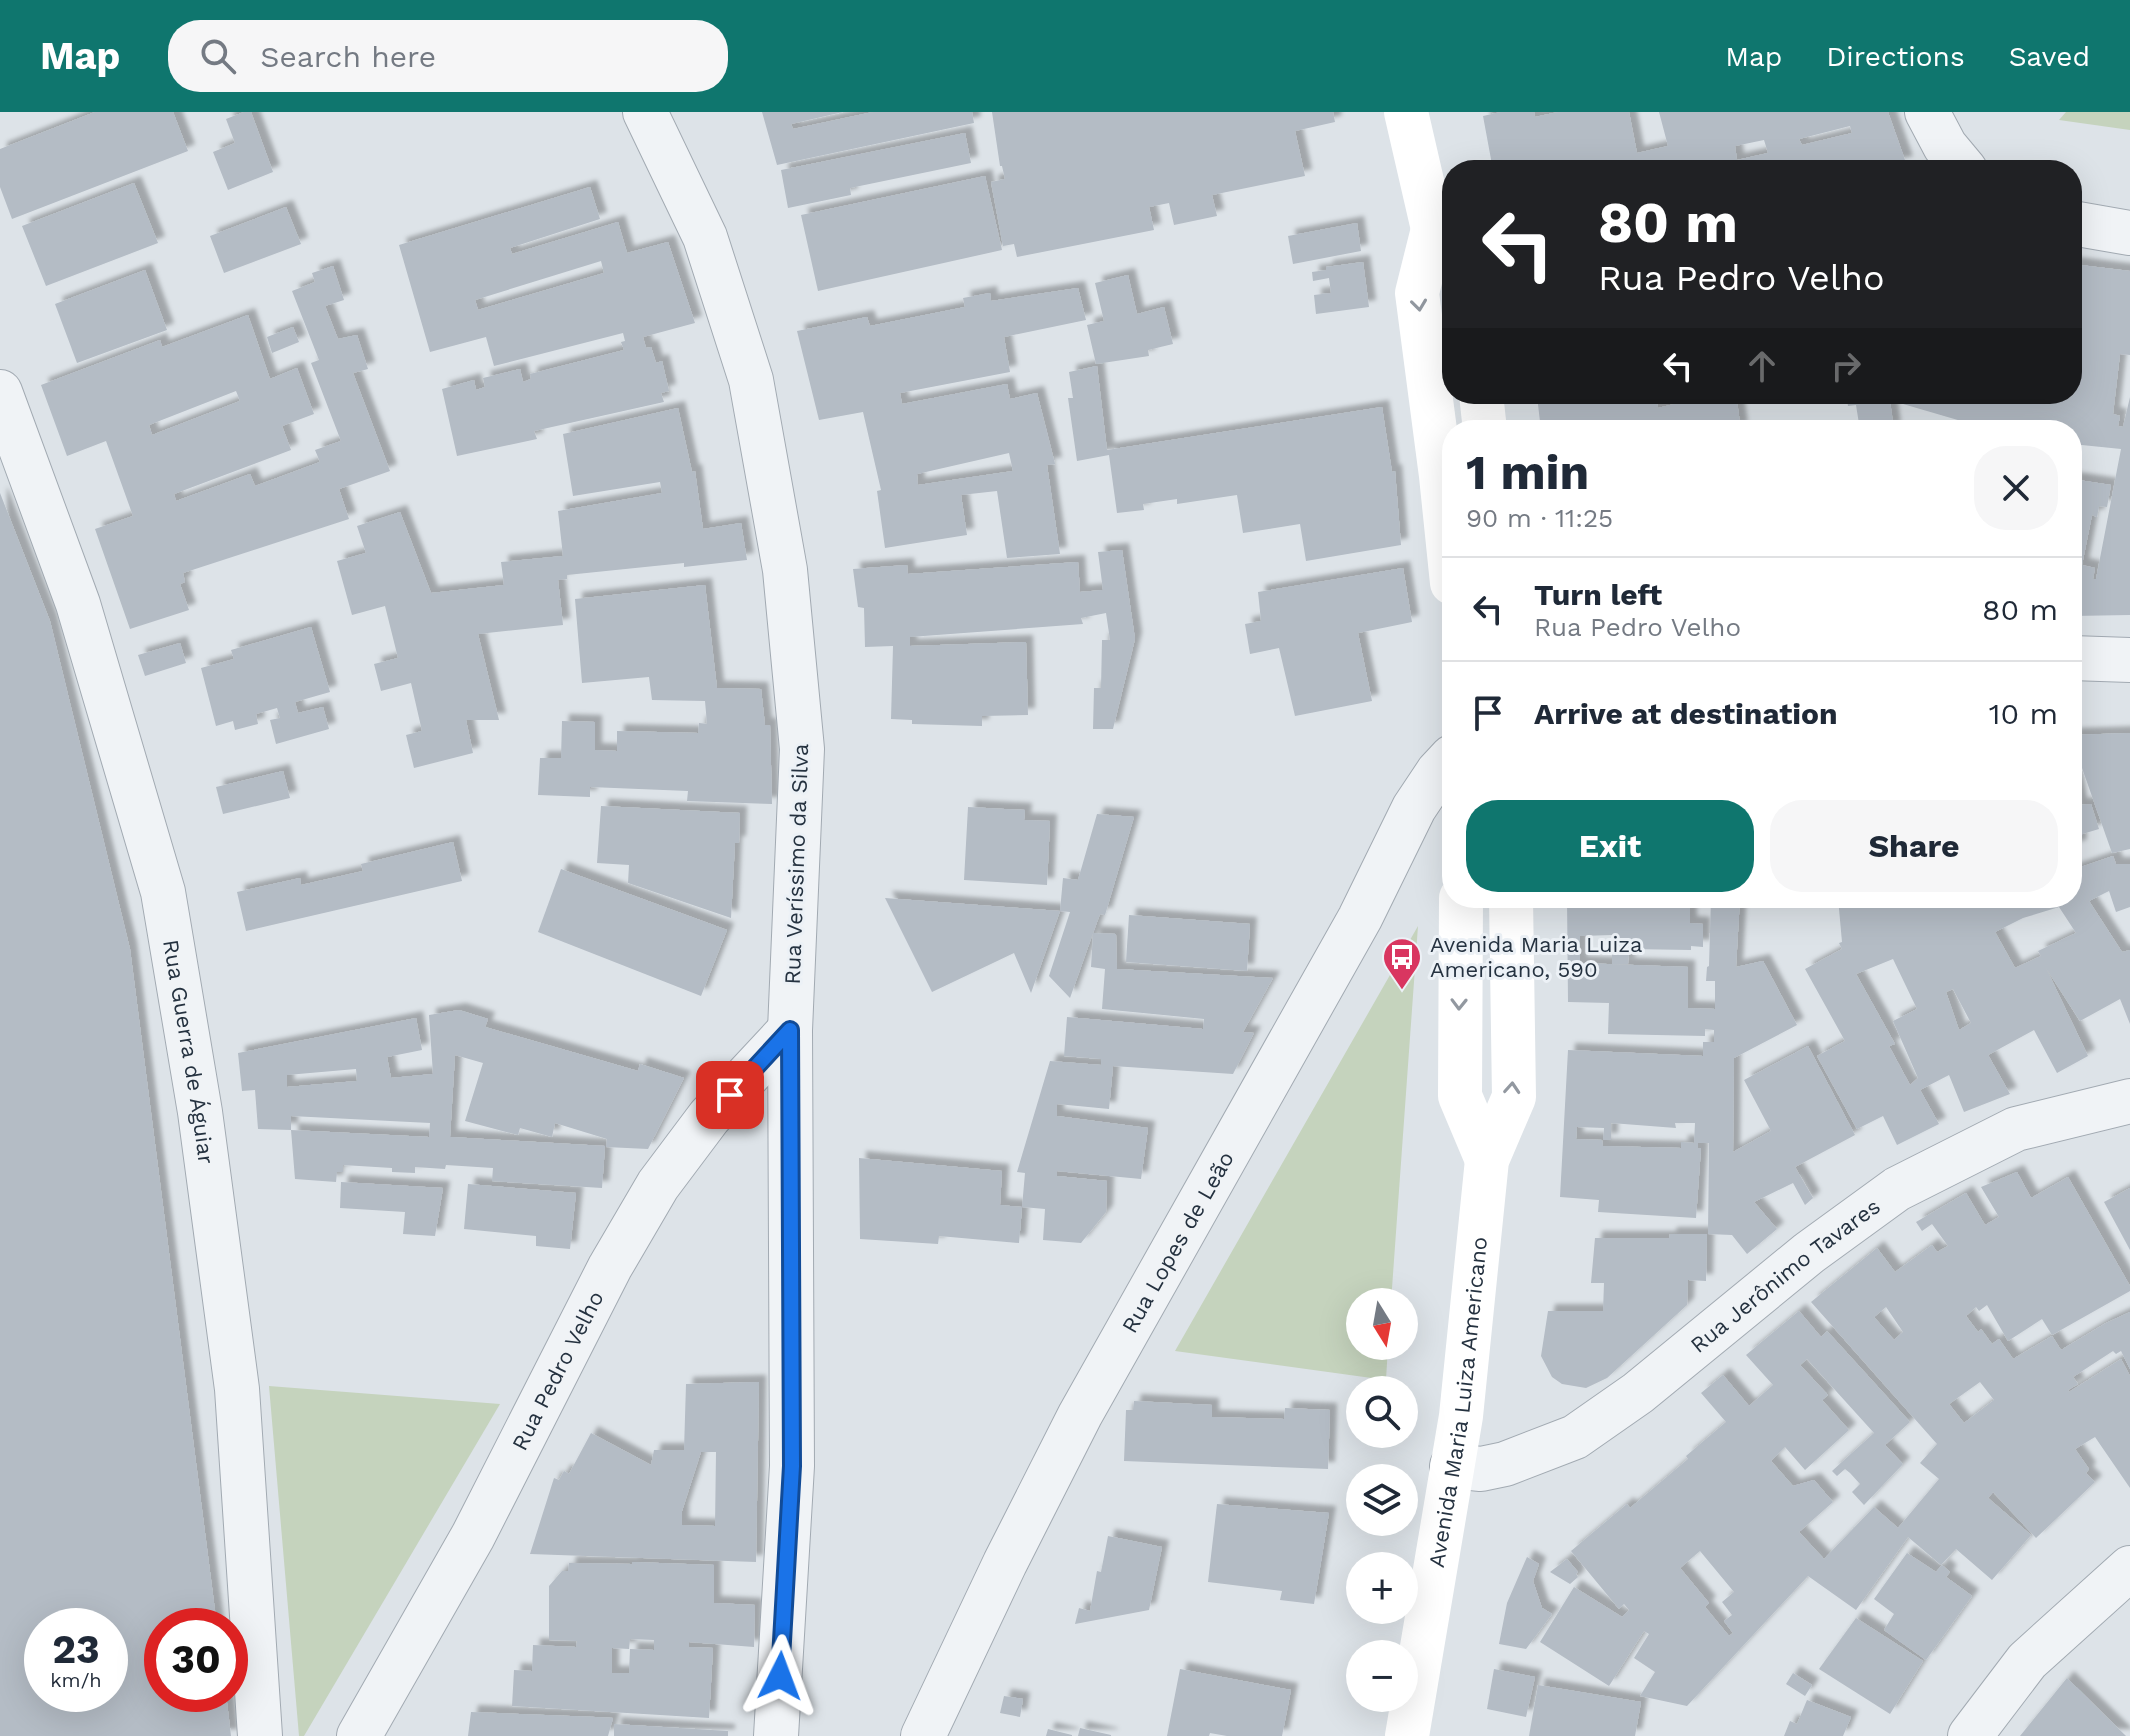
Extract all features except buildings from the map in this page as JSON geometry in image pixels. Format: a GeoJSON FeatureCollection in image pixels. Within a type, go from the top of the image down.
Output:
{"type":"FeatureCollection","features":[{"type":"Feature","properties":{"kind":"main road"},"geometry":{"type":"LineString","coordinates":[[1406,112],[1442,246],[1417,293],[1442,486]]}},
{"type":"Feature","properties":{"kind":"main road","name":"Avenida Maria Luiza Americano"},"geometry":{"type":"LineString","coordinates":[[1461,908],[1460,1096],[1487,1160]]}},
{"type":"Feature","properties":{"kind":"main road","name":"Avenida Maria Luiza Americano"},"geometry":{"type":"LineString","coordinates":[[1407,1736],[1461,1416],[1487,1160],[1514,1097],[1511,908]]}},
{"type":"Feature","properties":{"kind":"street","name":"Rua Veríssimo da Silva"},"geometry":{"type":"LineString","coordinates":[[645,112],[705,237],[751,380],[785,570],[802,749],[790,1030],[792,1466],[776,1736]]}},
{"type":"Feature","properties":{"kind":"street"},"geometry":{"type":"LineString","coordinates":[[1927,112],[1945,146],[1957,160]]}},
{"type":"Feature","properties":{"kind":"street"},"geometry":{"type":"LineString","coordinates":[[2082,225],[2130,233]]}},
{"type":"Feature","properties":{"kind":"street","name":"Rua Guerra de Águiar"},"geometry":{"type":"LineString","coordinates":[[0,392],[78,604],[163,892],[200,1112],[237,1389],[260,1736]]}},
{"type":"Feature","properties":{"kind":"street"},"geometry":{"type":"LineString","coordinates":[[2082,658],[2130,660]]}},
{"type":"Feature","properties":{"kind":"street","name":"Rua Lopes de Leão"},"geometry":{"type":"LineString","coordinates":[[923,1736],[1080,1415],[1360,918],[1414,808],[1442,768]]}},
{"type":"Feature","properties":{"kind":"street","name":"Rua Pedro Velho"},"geometry":{"type":"LineString","coordinates":[[359,1736],[473,1536],[610,1267],[658,1185],[709,1117],[790,1030]]}},
{"type":"Feature","properties":{"kind":"street","name":"Rua Jerônimo Tavares"},"geometry":{"type":"LineString","coordinates":[[1452,1466],[1481,1469],[1505,1464],[1575,1437],[1638,1393],[1809,1253],[1897,1189],[2016,1129],[2130,1101]]}},
{"type":"Feature","properties":{"kind":"street"},"geometry":{"type":"LineString","coordinates":[[1970,1736],[2027,1661],[2130,1568]]}},
{"type":"Feature","properties":{"kind":"green space"},"geometry":{"type":"Polygon","coordinates":[[[2066,112],[2130,112],[2130,130],[2059,120],[2066,112]]]}},
{"type":"Feature","properties":{"kind":"green space"},"geometry":{"type":"Polygon","coordinates":[[[1418,926],[1392,1288],[1346,1288],[1346,1360],[1387,1360],[1386,1376],[1357,1376],[1175,1351],[1418,926]]]}},
{"type":"Feature","properties":{"kind":"green space"},"geometry":{"type":"Polygon","coordinates":[[[269,1386],[500,1404],[304,1736],[299,1736],[269,1386]]]}},
{"type":"Feature","properties":{"kind":"place","name":"Avenida Maria Luiza Americano, 590"},"geometry":{"type":"Point","coordinates":[1402,991]}},
{"type":"Feature","properties":{"kind":"route"},"geometry":{"type":"LineString","coordinates":[[730,1095],[790,1030],[792,1466],[780,1676]]}}]}
